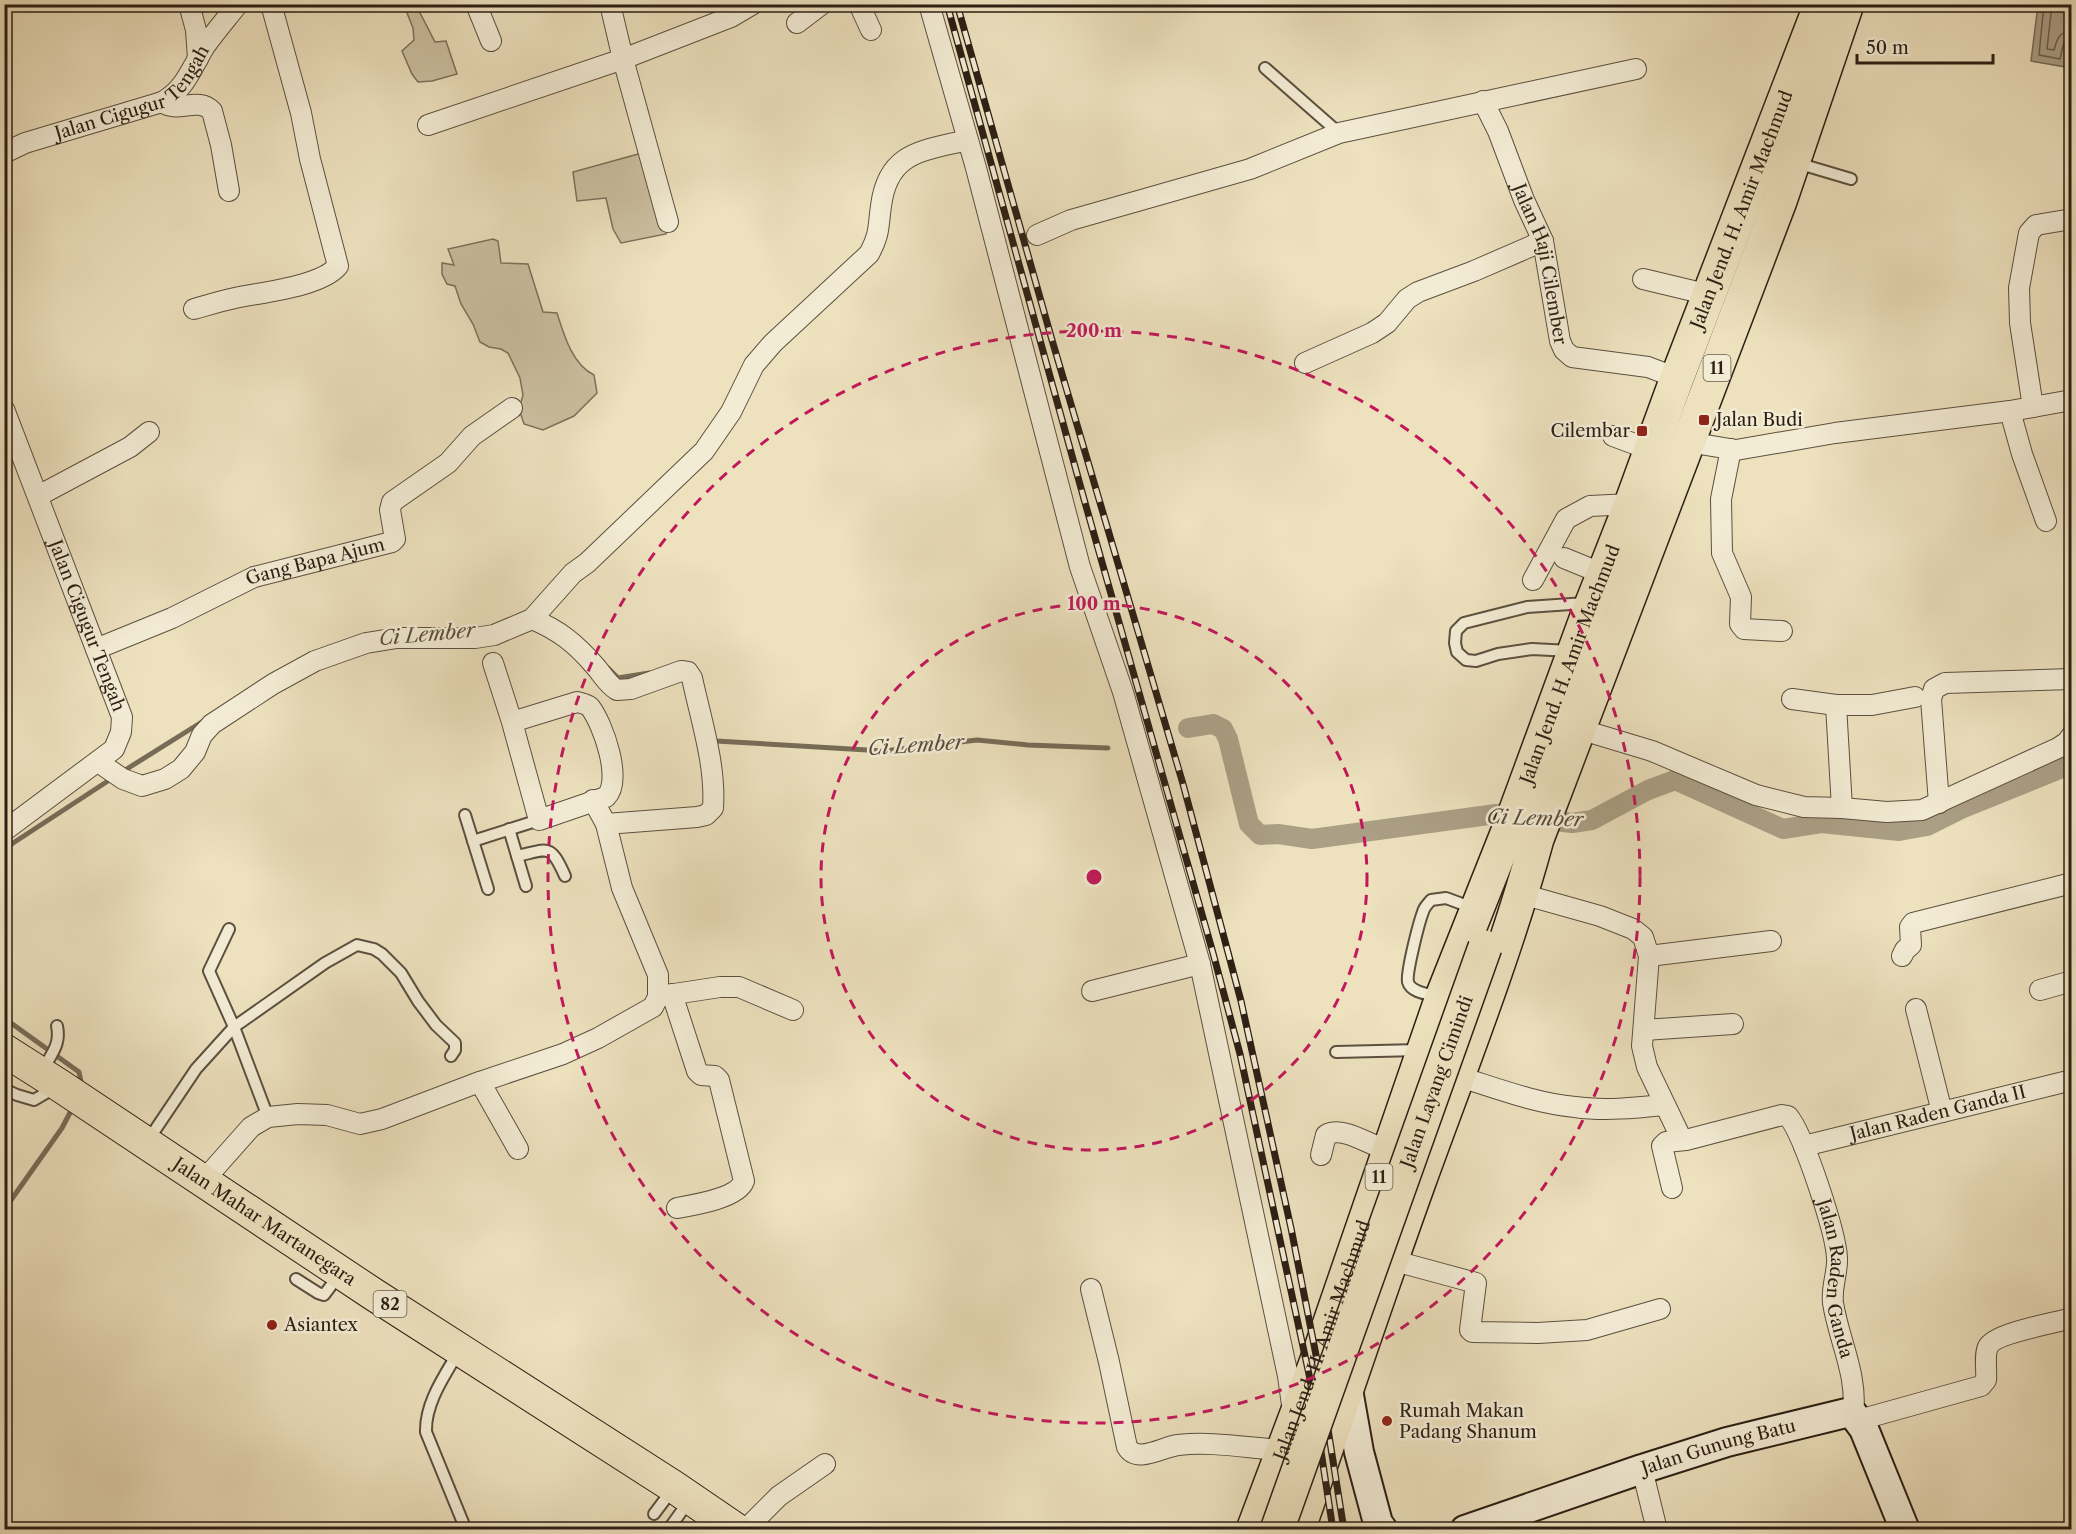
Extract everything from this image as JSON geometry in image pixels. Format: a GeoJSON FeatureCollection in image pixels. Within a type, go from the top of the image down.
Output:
{"type":"FeatureCollection","features":[{"type":"Feature","properties":{"kind":"highway","name":"Jalan Jend. H. Amir Machmud"},"geometry":{"type":"LineString","coordinates":[[1253,1530],[1442,997],[1499,903],[1529,819],[1579,729],[1688,442],[1765,196],[1821,4]]}},
{"type":"Feature","properties":{"kind":"highway","name":"Jalan Jend. H. Amir Machmud"},"geometry":{"type":"LineString","coordinates":[[1298,1530],[1390,1260],[1457,1076],[1499,903],[1529,819],[1574,651],[1710,295],[1765,196],[1794,162],[1847,4]]}},
{"type":"Feature","properties":{"kind":"highway","name":"Jalan Layang Cimindi"},"geometry":{"type":"LineString","coordinates":[[1277,1530],[1499,903]]}},
{"type":"Feature","properties":{"kind":"highway"},"geometry":{"type":"LineString","coordinates":[[1354,1249],[1390,1260]]}},
{"type":"Feature","properties":{"kind":"main road","name":"Jalan Mahar Martanegara"},"geometry":{"type":"LineString","coordinates":[[4,1050],[61,1079],[147,1142],[341,1272],[461,1348],[736,1530]]}},
{"type":"Feature","properties":{"kind":"main road"},"geometry":{"type":"LineString","coordinates":[[1338,1295],[1347,1391],[1365,1473],[1378,1523],[1383,1530]]}},
{"type":"Feature","properties":{"kind":"main road","name":"Jalan Gunung Batu"},"geometry":{"type":"LineString","coordinates":[[1465,1530],[1642,1469],[1738,1439],[1836,1414],[1856,1417]]}},
{"type":"Feature","properties":{"kind":"main road"},"geometry":{"type":"LineString","coordinates":[[1856,1417],[1905,1530]]}},
{"type":"Feature","properties":{"kind":"street"},"geometry":{"type":"LineString","coordinates":[[189,4],[196,30],[198,59]]}},
{"type":"Feature","properties":{"kind":"street","name":"Jalan Cigugur Tengah"},"geometry":{"type":"LineString","coordinates":[[4,153],[25,143],[162,102],[180,90],[207,44],[238,4]]}},
{"type":"Feature","properties":{"kind":"street"},"geometry":{"type":"LineString","coordinates":[[194,309],[233,298],[302,285],[333,271],[338,266],[313,170],[301,112],[270,4]]}},
{"type":"Feature","properties":{"kind":"street"},"geometry":{"type":"LineString","coordinates":[[476,4],[491,41]]}},
{"type":"Feature","properties":{"kind":"street"},"geometry":{"type":"LineString","coordinates":[[610,4],[668,222]]}},
{"type":"Feature","properties":{"kind":"street"},"geometry":{"type":"LineString","coordinates":[[428,125],[623,59],[731,17],[753,4]]}},
{"type":"Feature","properties":{"kind":"street"},"geometry":{"type":"LineString","coordinates":[[796,23],[822,4]]}},
{"type":"Feature","properties":{"kind":"street"},"geometry":{"type":"LineString","coordinates":[[859,4],[871,30]]}},
{"type":"Feature","properties":{"kind":"street"},"geometry":{"type":"LineString","coordinates":[[928,4],[967,140],[1080,567],[1123,692],[1200,964],[1288,1376],[1288,1435],[1170,1446],[1134,1456],[1127,1448],[1091,1289]]}},
{"type":"Feature","properties":{"kind":"street"},"geometry":{"type":"LineString","coordinates":[[1037,235],[1071,220],[1250,169],[1339,133],[1636,69]]}},
{"type":"Feature","properties":{"kind":"street","name":"Jalan Haji Cilember"},"geometry":{"type":"LineString","coordinates":[[1483,101],[1498,131],[1524,200],[1543,241],[1560,341],[1567,354],[1572,357],[1648,367],[1677,378]]}},
{"type":"Feature","properties":{"kind":"street"},"geometry":{"type":"LineString","coordinates":[[162,102],[171,108],[201,104],[212,111],[229,191]]}},
{"type":"Feature","properties":{"kind":"street"},"geometry":{"type":"LineString","coordinates":[[110,770],[142,786],[165,779],[181,769],[195,752],[201,735],[212,724],[273,684],[315,661],[366,643],[397,639],[475,638],[494,635],[536,614],[573,573],[587,563],[704,451],[731,412],[754,365],[773,344],[869,254],[878,238],[884,187],[894,170],[911,153],[967,140]]}},
{"type":"Feature","properties":{"kind":"street"},"geometry":{"type":"LineString","coordinates":[[2033,407],[2020,322],[2019,288],[2029,233],[2036,225],[2072,219]]}},
{"type":"Feature","properties":{"kind":"street"},"geometry":{"type":"LineString","coordinates":[[1305,363],[1380,328],[1407,299],[1418,292],[1543,241]]}},
{"type":"Feature","properties":{"kind":"street"},"geometry":{"type":"LineString","coordinates":[[1643,279],[1710,295]]}},
{"type":"Feature","properties":{"kind":"street"},"geometry":{"type":"LineString","coordinates":[[1688,442],[1731,449],[1835,433],[2010,411],[2072,400]]}},
{"type":"Feature","properties":{"kind":"street","name":"Gang Bapa Ajum"},"geometry":{"type":"LineString","coordinates":[[96,649],[172,618],[254,577],[392,542],[395,539],[390,510],[392,502],[448,463],[472,436],[512,408]]}},
{"type":"Feature","properties":{"kind":"street"},"geometry":{"type":"LineString","coordinates":[[2010,411],[2022,454],[2046,521]]}},
{"type":"Feature","properties":{"kind":"street","name":"Jalan Cigugur Tengah"},"geometry":{"type":"LineString","coordinates":[[4,831],[110,770],[114,749],[121,732],[122,717],[6,418]]}},
{"type":"Feature","properties":{"kind":"street"},"geometry":{"type":"LineString","coordinates":[[38,496],[129,447],[149,432]]}},
{"type":"Feature","properties":{"kind":"street"},"geometry":{"type":"LineString","coordinates":[[1613,436],[1651,450]]}},
{"type":"Feature","properties":{"kind":"street"},"geometry":{"type":"LineString","coordinates":[[1731,449],[1721,499],[1722,553],[1741,597],[1740,624],[1744,629],[1782,631]]}},
{"type":"Feature","properties":{"kind":"street"},"geometry":{"type":"LineString","coordinates":[[1533,580],[1566,519],[1590,506],[1632,504]]}},
{"type":"Feature","properties":{"kind":"street"},"geometry":{"type":"LineString","coordinates":[[1564,558],[1598,589]]}},
{"type":"Feature","properties":{"kind":"street"},"geometry":{"type":"LineString","coordinates":[[536,614],[571,642],[595,666],[609,685],[617,690],[632,688],[681,671],[688,672],[692,678],[711,766],[713,808],[706,815],[697,817],[606,824]]}},
{"type":"Feature","properties":{"kind":"street"},"geometry":{"type":"LineString","coordinates":[[493,663],[539,820],[606,797],[611,792],[613,774],[602,728],[590,707],[577,702],[512,722]]}},
{"type":"Feature","properties":{"kind":"street"},"geometry":{"type":"LineString","coordinates":[[1939,803],[1930,699],[1934,689],[1945,683],[1966,681],[2071,679],[2072,689]]}},
{"type":"Feature","properties":{"kind":"street"},"geometry":{"type":"LineString","coordinates":[[1792,699],[1836,705],[1872,705],[1915,697]]}},
{"type":"Feature","properties":{"kind":"street"},"geometry":{"type":"LineString","coordinates":[[1836,705],[1842,807]]}},
{"type":"Feature","properties":{"kind":"street"},"geometry":{"type":"LineString","coordinates":[[1579,729],[1679,762],[1756,795],[1804,807],[1842,807],[1887,812],[1922,810],[1939,803],[2058,748],[2072,735]]}},
{"type":"Feature","properties":{"kind":"street"},"geometry":{"type":"LineString","coordinates":[[593,800],[606,824],[622,888],[697,1071],[701,1075],[715,1076],[719,1080],[744,1181],[737,1191],[677,1208]]}},
{"type":"Feature","properties":{"kind":"street"},"geometry":{"type":"LineString","coordinates":[[1902,956],[1911,945],[1910,927],[1913,923],[2072,883]]}},
{"type":"Feature","properties":{"kind":"street"},"geometry":{"type":"LineString","coordinates":[[1499,903],[1600,916],[1633,929],[1643,937],[1649,956],[1642,1046],[1647,1067],[1682,1140],[1666,1142],[1662,1146],[1672,1188]]}},
{"type":"Feature","properties":{"kind":"street"},"geometry":{"type":"LineString","coordinates":[[1649,956],[1771,940]]}},
{"type":"Feature","properties":{"kind":"street"},"geometry":{"type":"LineString","coordinates":[[1092,991],[1200,964]]}},
{"type":"Feature","properties":{"kind":"street"},"geometry":{"type":"LineString","coordinates":[[2040,990],[2072,981]]}},
{"type":"Feature","properties":{"kind":"street"},"geometry":{"type":"LineString","coordinates":[[204,1180],[251,1127],[268,1117],[327,1114],[360,1124],[382,1119],[563,1054],[645,1012],[665,995],[720,987],[739,987],[793,1010]]}},
{"type":"Feature","properties":{"kind":"street"},"geometry":{"type":"LineString","coordinates":[[1916,1009],[1942,1112]]}},
{"type":"Feature","properties":{"kind":"street"},"geometry":{"type":"LineString","coordinates":[[1644,1030],[1733,1024]]}},
{"type":"Feature","properties":{"kind":"street"},"geometry":{"type":"LineString","coordinates":[[1457,1076],[1524,1098],[1575,1107],[1631,1108],[1664,1105]]}},
{"type":"Feature","properties":{"kind":"street","name":"Jalan Raden Ganda II"},"geometry":{"type":"LineString","coordinates":[[1804,1146],[2072,1080]]}},
{"type":"Feature","properties":{"kind":"street"},"geometry":{"type":"LineString","coordinates":[[480,1082],[518,1149]]}},
{"type":"Feature","properties":{"kind":"street","name":"Jalan Raden Ganda"},"geometry":{"type":"LineString","coordinates":[[1682,1140],[1782,1115],[1788,1116],[1793,1122],[1804,1146],[1835,1241],[1838,1261],[1833,1279],[1833,1302],[1854,1383],[1856,1417]]}},
{"type":"Feature","properties":{"kind":"street"},"geometry":{"type":"LineString","coordinates":[[1321,1155],[1326,1135],[1332,1132],[1349,1135],[1388,1150]]}},
{"type":"Feature","properties":{"kind":"street"},"geometry":{"type":"LineString","coordinates":[[1390,1260],[1476,1283],[1470,1330],[1472,1332],[1538,1333],[1587,1330],[1660,1309]]}},
{"type":"Feature","properties":{"kind":"street"},"geometry":{"type":"LineString","coordinates":[[1856,1417],[1981,1386],[1986,1380],[1986,1349],[1992,1341],[2072,1318]]}},
{"type":"Feature","properties":{"kind":"street"},"geometry":{"type":"LineString","coordinates":[[745,1530],[778,1496],[825,1464]]}},
{"type":"Feature","properties":{"kind":"street"},"geometry":{"type":"LineString","coordinates":[[1642,1469],[1658,1530]]}},
{"type":"Feature","properties":{"kind":"lane"},"geometry":{"type":"LineString","coordinates":[[1265,68],[1339,133]]}},
{"type":"Feature","properties":{"kind":"lane"},"geometry":{"type":"LineString","coordinates":[[1794,162],[1851,178]]}},
{"type":"Feature","properties":{"kind":"lane"},"geometry":{"type":"LineString","coordinates":[[1574,651],[1532,649],[1498,654],[1476,661],[1466,660],[1457,652],[1456,631],[1464,623],[1598,589]]}},
{"type":"Feature","properties":{"kind":"lane"},"geometry":{"type":"LineString","coordinates":[[465,815],[488,889]]}},
{"type":"Feature","properties":{"kind":"lane"},"geometry":{"type":"LineString","coordinates":[[473,842],[539,820]]}},
{"type":"Feature","properties":{"kind":"lane"},"geometry":{"type":"LineString","coordinates":[[509,829],[526,886]]}},
{"type":"Feature","properties":{"kind":"lane"},"geometry":{"type":"LineString","coordinates":[[517,856],[545,850],[551,851],[556,856],[565,876]]}},
{"type":"Feature","properties":{"kind":"lane"},"geometry":{"type":"LineString","coordinates":[[1442,997],[1425,994],[1412,988],[1408,982],[1408,971],[1423,909],[1431,900],[1446,898],[1499,903]]}},
{"type":"Feature","properties":{"kind":"lane"},"geometry":{"type":"LineString","coordinates":[[229,930],[209,970],[234,1027],[268,1117]]}},
{"type":"Feature","properties":{"kind":"lane"},"geometry":{"type":"LineString","coordinates":[[147,1142],[196,1069],[234,1027],[325,963],[357,945],[366,946],[382,954],[401,973],[417,1000],[436,1025],[455,1043],[451,1056]]}},
{"type":"Feature","properties":{"kind":"lane"},"geometry":{"type":"LineString","coordinates":[[4,1089],[34,1100],[61,1079],[57,1026]]}},
{"type":"Feature","properties":{"kind":"lane"},"geometry":{"type":"LineString","coordinates":[[1336,1052],[1422,1050]]}},
{"type":"Feature","properties":{"kind":"lane"},"geometry":{"type":"LineString","coordinates":[[297,1279],[324,1295],[341,1272]]}},
{"type":"Feature","properties":{"kind":"lane"},"geometry":{"type":"LineString","coordinates":[[461,1348],[438,1389],[426,1418],[426,1432],[466,1530]]}},
{"type":"Feature","properties":{"kind":"lane"},"geometry":{"type":"LineString","coordinates":[[654,1514],[682,1493]]}},
{"type":"Feature","properties":{"kind":"lane"},"geometry":{"type":"LineString","coordinates":[[668,1530],[682,1493]]}},
{"type":"Feature","properties":{"kind":"shaded area"},"geometry":{"type":"Polygon","coordinates":[[[414,4],[435,42],[446,41],[457,74],[432,81],[418,82],[412,74],[402,51],[414,40],[413,28],[405,8],[414,4]]]}},
{"type":"Feature","properties":{"kind":"shaded area"},"geometry":{"type":"Polygon","coordinates":[[[642,153],[667,217],[666,234],[621,243],[613,229],[606,198],[577,201],[573,172],[642,153]]]}},
{"type":"Feature","properties":{"kind":"shaded area"},"geometry":{"type":"Polygon","coordinates":[[[493,239],[498,241],[501,263],[528,264],[543,312],[557,313],[574,356],[586,370],[594,375],[597,393],[574,416],[543,430],[524,424],[519,409],[523,395],[520,378],[508,353],[480,342],[461,304],[455,286],[447,284],[442,274],[442,263],[454,265],[448,249],[493,239]]]}},
{"type":"Feature","properties":{"kind":"water"},"geometry":{"type":"Polygon","coordinates":[[[2038,5],[2071,5],[2066,67],[2031,61],[2038,5]]]}},
{"type":"Feature","properties":{"kind":"waterway","name":"Ci Lember"},"geometry":{"type":"LineString","coordinates":[[608,668],[618,678],[649,673]]}},
{"type":"Feature","properties":{"kind":"waterway","name":"Ci Lember"},"geometry":{"type":"LineString","coordinates":[[122,772],[205,720]]}},
{"type":"Feature","properties":{"kind":"waterway","name":"Ci Lember"},"geometry":{"type":"LineString","coordinates":[[1188,728],[1213,724],[1223,729],[1228,739],[1249,824],[1260,835],[1278,834],[1312,839],[1496,814],[1572,823],[1592,820],[1648,790],[1675,780],[1783,829],[1821,823],[1899,831],[1927,826],[1961,809],[2072,764]]}},
{"type":"Feature","properties":{"kind":"waterway","name":"Ci Lember"},"geometry":{"type":"LineString","coordinates":[[713,738],[716,741],[884,751],[977,740],[1028,745],[1108,748]]}},
{"type":"Feature","properties":{"kind":"waterway","name":"Ci Lember"},"geometry":{"type":"LineString","coordinates":[[4,849],[114,777]]}},
{"type":"Feature","properties":{"kind":"waterway","name":"Ci Lember"},"geometry":{"type":"LineString","coordinates":[[4,1018],[79,1072],[82,1086]]}},
{"type":"Feature","properties":{"kind":"waterway","name":"Ci Lember"},"geometry":{"type":"LineString","coordinates":[[4,1210],[62,1128],[74,1105]]}},
{"type":"Feature","properties":{"kind":"railway"},"geometry":{"type":"LineString","coordinates":[[947,4],[1240,1054],[1310,1379],[1333,1530]]}},
{"type":"Feature","properties":{"kind":"railway"},"geometry":{"type":"LineString","coordinates":[[957,4],[1052,340],[1183,784],[1241,1001],[1291,1228],[1317,1360],[1344,1530]]}},
{"type":"Feature","properties":{"kind":"place","name":"Jalan Budi"},"geometry":{"type":"Point","coordinates":[1704,420]}},
{"type":"Feature","properties":{"kind":"place","name":"Cilembar"},"geometry":{"type":"Point","coordinates":[1642,431]}},
{"type":"Feature","properties":{"kind":"place","name":"Asiantex"},"geometry":{"type":"Point","coordinates":[272,1325]}},
{"type":"Feature","properties":{"kind":"place","name":"Rumah Makan Padang Shanum"},"geometry":{"type":"Point","coordinates":[1387,1421]}}]}
